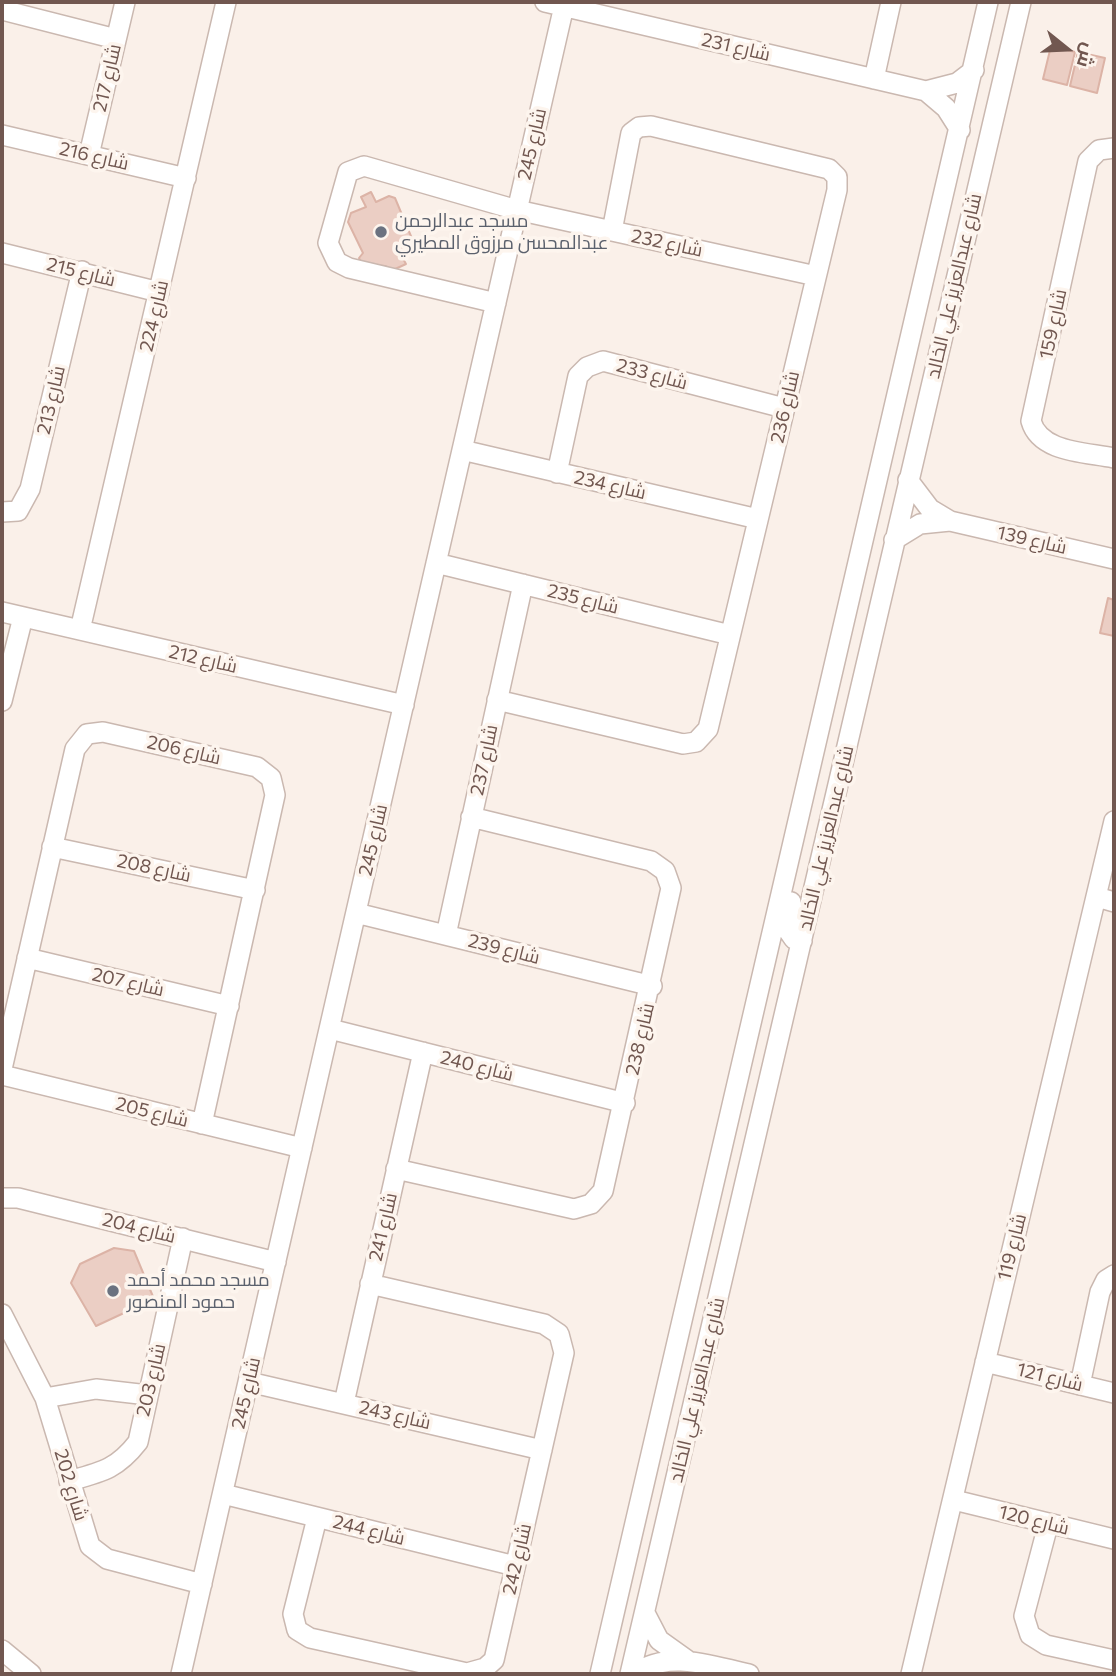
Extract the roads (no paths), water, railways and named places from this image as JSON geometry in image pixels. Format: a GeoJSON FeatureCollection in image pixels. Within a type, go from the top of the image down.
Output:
{"type":"FeatureCollection","features":[{"type":"Feature","properties":{"kind":"street","name":"شارع 217"},"geometry":{"type":"LineString","coordinates":[[89,155],[125,2]]}},
{"type":"Feature","properties":{"kind":"street","name":"شارع 224"},"geometry":{"type":"LineString","coordinates":[[80,630],[226,2]]}},
{"type":"Feature","properties":{"kind":"street"},"geometry":{"type":"LineString","coordinates":[[874,79],[891,2]]}},
{"type":"Feature","properties":{"kind":"street","name":"شارع عبدالعزيز علي الخالد"},"geometry":{"type":"LineString","coordinates":[[600,1674],[988,2]]}},
{"type":"Feature","properties":{"kind":"street","name":"شارع عبدالعزيز علي الخالد"},"geometry":{"type":"LineString","coordinates":[[632,1674],[1021,2]]}},
{"type":"Feature","properties":{"kind":"street","name":"شارع 231"},"geometry":{"type":"LineString","coordinates":[[554,4],[926,91],[957,83],[974,70]]}},
{"type":"Feature","properties":{"kind":"street","name":"شارع 245"},"geometry":{"type":"LineString","coordinates":[[181,1674],[517,210],[554,4]]}},
{"type":"Feature","properties":{"kind":"street"},"geometry":{"type":"LineString","coordinates":[[2,10],[117,39]]}},
{"type":"Feature","properties":{"kind":"street"},"geometry":{"type":"LineString","coordinates":[[926,91],[946,108],[960,130]]}},
{"type":"Feature","properties":{"kind":"street","name":"شارع 236"},"geometry":{"type":"LineString","coordinates":[[497,700],[682,744],[696,742],[708,729],[837,190],[837,177],[829,169],[651,126],[639,127],[631,133],[612,231]]}},
{"type":"Feature","properties":{"kind":"street","name":"شارع 216"},"geometry":{"type":"LineString","coordinates":[[2,135],[186,178]]}},
{"type":"Feature","properties":{"kind":"street","name":"شارع 159"},"geometry":{"type":"LineString","coordinates":[[1114,148],[1099,150],[1088,161],[1031,421],[1035,434],[1046,443],[1114,458]]}},
{"type":"Feature","properties":{"kind":"street","name":"شارع 232"},"geometry":{"type":"LineString","coordinates":[[496,303],[343,266],[329,250],[344,178],[358,167],[517,210],[816,276]]}},
{"type":"Feature","properties":{"kind":"street","name":"شارع 215"},"geometry":{"type":"LineString","coordinates":[[2,253],[159,292]]}},
{"type":"Feature","properties":{"kind":"street","name":"شارع 213"},"geometry":{"type":"LineString","coordinates":[[2,512],[18,511],[30,489],[82,271]]}},
{"type":"Feature","properties":{"kind":"street"},"geometry":{"type":"LineString","coordinates":[[922,289],[936,298],[951,295]]}},
{"type":"Feature","properties":{"kind":"street"},"geometry":{"type":"LineString","coordinates":[[916,315],[933,315],[945,323]]}},
{"type":"Feature","properties":{"kind":"street","name":"شارع 233"},"geometry":{"type":"LineString","coordinates":[[557,473],[578,376],[587,367],[603,361],[785,408]]}},
{"type":"Feature","properties":{"kind":"street","name":"شارع 234"},"geometry":{"type":"LineString","coordinates":[[462,450],[758,519]]}},
{"type":"Feature","properties":{"kind":"street","name":"شارع 139"},"geometry":{"type":"LineString","coordinates":[[908,480],[930,509],[950,521],[1114,559]]}},
{"type":"Feature","properties":{"kind":"street","name":"شارع 139"},"geometry":{"type":"LineString","coordinates":[[894,540],[920,524],[950,521]]}},
{"type":"Feature","properties":{"kind":"street","name":"شارع 235"},"geometry":{"type":"LineString","coordinates":[[436,563],[730,635]]}},
{"type":"Feature","properties":{"kind":"street","name":"شارع 237"},"geometry":{"type":"LineString","coordinates":[[446,935],[523,584]]}},
{"type":"Feature","properties":{"kind":"street","name":"شارع 212"},"geometry":{"type":"LineString","coordinates":[[2,612],[404,705]]}},
{"type":"Feature","properties":{"kind":"street"},"geometry":{"type":"LineString","coordinates":[[2,701],[23,617]]}},
{"type":"Feature","properties":{"kind":"street","name":"شارع 206"},"geometry":{"type":"LineString","coordinates":[[2,1069],[75,749],[87,734],[103,732],[257,767],[271,778],[275,795],[202,1124]]}},
{"type":"Feature","properties":{"kind":"street"},"geometry":{"type":"LineString","coordinates":[[802,941],[790,937],[786,925],[806,843],[807,818],[803,798]]}},
{"type":"Feature","properties":{"kind":"street","name":"شارع 238"},"geometry":{"type":"LineString","coordinates":[[396,1169],[574,1209],[591,1204],[603,1191],[652,986],[671,888],[665,871],[651,861],[471,817]]}},
{"type":"Feature","properties":{"kind":"street","name":"شارع 119"},"geometry":{"type":"LineString","coordinates":[[911,1674],[985,1362],[1105,899],[1114,821]]}},
{"type":"Feature","properties":{"kind":"street","name":"شارع 208"},"geometry":{"type":"LineString","coordinates":[[52,847],[256,890]]}},
{"type":"Feature","properties":{"kind":"street","name":"شارع 239"},"geometry":{"type":"LineString","coordinates":[[356,913],[652,986]]}},
{"type":"Feature","properties":{"kind":"street","name":"شارع 207"},"geometry":{"type":"LineString","coordinates":[[27,958],[229,1006]]}},
{"type":"Feature","properties":{"kind":"street","name":"شارع 240"},"geometry":{"type":"LineString","coordinates":[[330,1029],[625,1103]]}},
{"type":"Feature","properties":{"kind":"street","name":"شارع 241"},"geometry":{"type":"LineString","coordinates":[[344,1403],[423,1052]]}},
{"type":"Feature","properties":{"kind":"street","name":"شارع 205"},"geometry":{"type":"LineString","coordinates":[[2,1076],[302,1148]]}},
{"type":"Feature","properties":{"kind":"street","name":"شارع 204"},"geometry":{"type":"LineString","coordinates":[[2,1198],[18,1198],[276,1262]]}},
{"type":"Feature","properties":{"kind":"street","name":"شارع 203"},"geometry":{"type":"LineString","coordinates":[[69,1481],[106,1471],[124,1460],[138,1442],[183,1238]]}},
{"type":"Feature","properties":{"kind":"street"},"geometry":{"type":"LineString","coordinates":[[1080,1385],[1100,1292],[1106,1280],[1114,1275]]}},
{"type":"Feature","properties":{"kind":"street"},"geometry":{"type":"LineString","coordinates":[[690,1285],[700,1280],[708,1286],[689,1373],[690,1418]]}},
{"type":"Feature","properties":{"kind":"street","name":"شارع 242"},"geometry":{"type":"LineString","coordinates":[[317,1518],[293,1614],[297,1630],[310,1638],[467,1673],[485,1668],[494,1660],[564,1353],[559,1334],[544,1324],[370,1284]]}},
{"type":"Feature","properties":{"kind":"street","name":"شارع 202"},"geometry":{"type":"LineString","coordinates":[[2,1314],[45,1398],[90,1546],[107,1559],[202,1584]]}},
{"type":"Feature","properties":{"kind":"street","name":"شارع 121"},"geometry":{"type":"LineString","coordinates":[[985,1362],[1114,1393]]}},
{"type":"Feature","properties":{"kind":"street","name":"شارع 243"},"geometry":{"type":"LineString","coordinates":[[249,1382],[542,1450]]}},
{"type":"Feature","properties":{"kind":"street"},"geometry":{"type":"LineString","coordinates":[[45,1398],[96,1389],[148,1395]]}},
{"type":"Feature","properties":{"kind":"street","name":"شارع 244"},"geometry":{"type":"LineString","coordinates":[[223,1494],[515,1566]]}},
{"type":"Feature","properties":{"kind":"street","name":"شارع 120"},"geometry":{"type":"LineString","coordinates":[[954,1500],[1114,1539]]}},
{"type":"Feature","properties":{"kind":"street"},"geometry":{"type":"LineString","coordinates":[[1048,1525],[1024,1616],[1030,1635],[1046,1645],[1114,1660]]}},
{"type":"Feature","properties":{"kind":"street"},"geometry":{"type":"LineString","coordinates":[[645,1613],[659,1640],[687,1660]]}},
{"type":"Feature","properties":{"kind":"street"},"geometry":{"type":"LineString","coordinates":[[2,1652],[3,1674]]}},
{"type":"Feature","properties":{"kind":"street"},"geometry":{"type":"LineString","coordinates":[[2,1652],[31,1674]]}},
{"type":"Feature","properties":{"kind":"street"},"geometry":{"type":"LineString","coordinates":[[632,1674],[656,1663],[687,1660],[749,1674]]}},
{"type":"Feature","properties":{"kind":"place","name":"مسجد عبدالرحمن عبدالمحسن مرزوق المطيري"},"geometry":{"type":"Point","coordinates":[381,232]}},
{"type":"Feature","properties":{"kind":"place","name":"مسجد محمد أحمد حمود المنصور"},"geometry":{"type":"Point","coordinates":[113,1291]}}]}
